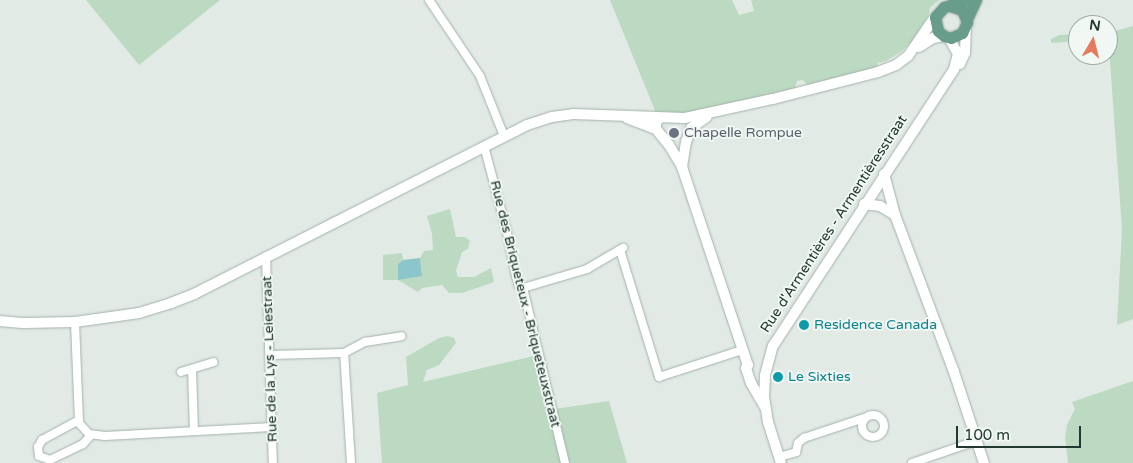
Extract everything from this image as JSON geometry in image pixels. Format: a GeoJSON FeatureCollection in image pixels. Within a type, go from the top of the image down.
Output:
{"type":"FeatureCollection","features":[{"type":"Feature","properties":{"kind":"main road"},"geometry":{"type":"LineString","coordinates":[[965,0],[941,9],[935,17],[936,28],[946,37],[957,36],[966,23],[976,0]]}},
{"type":"Feature","properties":{"kind":"main road"},"geometry":{"type":"LineString","coordinates":[[950,6],[962,10],[966,23]]}},
{"type":"Feature","properties":{"kind":"street"},"geometry":{"type":"LineString","coordinates":[[429,0],[480,76],[504,136]]}},
{"type":"Feature","properties":{"kind":"street"},"geometry":{"type":"LineString","coordinates":[[914,50],[935,17]]}},
{"type":"Feature","properties":{"kind":"street","name":"Rue d'Armentières - Armentièresstraat"},"geometry":{"type":"LineString","coordinates":[[780,461],[766,407],[764,389],[767,366],[776,339],[954,69],[961,63],[964,57],[966,23]]}},
{"type":"Feature","properties":{"kind":"street"},"geometry":{"type":"LineString","coordinates":[[0,321],[25,324],[74,322],[139,313],[171,303],[504,136],[527,125],[559,115],[589,114],[685,118],[712,114],[884,70],[902,61],[914,50],[933,38],[946,37],[958,54],[954,69]]}},
{"type":"Feature","properties":{"kind":"street"},"geometry":{"type":"LineString","coordinates":[[682,167],[686,142],[691,128],[712,114]]}},
{"type":"Feature","properties":{"kind":"street"},"geometry":{"type":"LineString","coordinates":[[622,116],[656,129],[669,145],[682,167],[748,365],[746,368],[753,389],[766,407]]}},
{"type":"Feature","properties":{"kind":"street"},"geometry":{"type":"LineString","coordinates":[[656,129],[656,122],[660,118]]}},
{"type":"Feature","properties":{"kind":"street"},"geometry":{"type":"LineString","coordinates":[[685,118],[691,128]]}},
{"type":"Feature","properties":{"kind":"street"},"geometry":{"type":"LineString","coordinates":[[669,145],[686,142]]}},
{"type":"Feature","properties":{"kind":"street","name":"Rue des Briqueteux - Briqueteuxstraat"},"geometry":{"type":"LineString","coordinates":[[484,146],[506,228],[516,276],[519,286],[524,288],[565,463]]}},
{"type":"Feature","properties":{"kind":"street"},"geometry":{"type":"LineString","coordinates":[[884,174],[895,215],[954,372],[984,463]]}},
{"type":"Feature","properties":{"kind":"street"},"geometry":{"type":"LineString","coordinates":[[864,204],[880,206],[895,215]]}},
{"type":"Feature","properties":{"kind":"street"},"geometry":{"type":"LineString","coordinates":[[524,288],[588,269],[622,249],[659,377],[742,350]]}},
{"type":"Feature","properties":{"kind":"street","name":"Rue de la Lys - Leiestraat"},"geometry":{"type":"LineString","coordinates":[[266,256],[271,355],[273,463]]}},
{"type":"Feature","properties":{"kind":"street"},"geometry":{"type":"LineString","coordinates":[[74,322],[79,420],[84,431],[91,435],[272,427]]}},
{"type":"Feature","properties":{"kind":"street"},"geometry":{"type":"LineString","coordinates":[[271,355],[344,353],[365,342],[402,336]]}},
{"type":"Feature","properties":{"kind":"street"},"geometry":{"type":"LineString","coordinates":[[344,353],[351,463]]}},
{"type":"Feature","properties":{"kind":"street"},"geometry":{"type":"LineString","coordinates":[[181,372],[213,362]]}},
{"type":"Feature","properties":{"kind":"street"},"geometry":{"type":"LineString","coordinates":[[748,365],[759,368],[767,366]]}},
{"type":"Feature","properties":{"kind":"street"},"geometry":{"type":"LineString","coordinates":[[192,369],[194,431]]}},
{"type":"Feature","properties":{"kind":"street"},"geometry":{"type":"LineString","coordinates":[[780,461],[796,452],[798,443],[804,438],[864,418]]}},
{"type":"Feature","properties":{"kind":"street"},"geometry":{"type":"LineString","coordinates":[[79,420],[42,440],[38,447],[39,456],[46,460],[54,458],[83,444],[91,435]]}},
{"type":"Feature","properties":{"kind":"street"},"geometry":{"type":"LineString","coordinates":[[912,463],[976,441]]}},
{"type":"Feature","properties":{"kind":"green space"},"geometry":{"type":"Polygon","coordinates":[[[86,0],[220,0],[139,65],[86,0]]]}},
{"type":"Feature","properties":{"kind":"green space"},"geometry":{"type":"Polygon","coordinates":[[[610,0],[732,0],[739,15],[754,11],[751,0],[939,0],[930,8],[928,16],[913,40],[902,51],[886,61],[877,63],[877,68],[808,86],[803,80],[797,81],[795,88],[689,113],[656,113],[610,0]]]}},
{"type":"Feature","properties":{"kind":"green space"},"geometry":{"type":"Polygon","coordinates":[[[1133,26],[1133,319],[1117,325],[1122,229],[1110,65],[1118,65],[1118,30],[1133,26]]]}},
{"type":"Feature","properties":{"kind":"green space"},"geometry":{"type":"Polygon","coordinates":[[[1059,35],[1068,35],[1068,42],[1051,43],[1051,39],[1059,35]]]}},
{"type":"Feature","properties":{"kind":"green space"},"geometry":{"type":"Polygon","coordinates":[[[450,209],[456,237],[465,237],[470,241],[468,249],[462,252],[456,271],[458,277],[474,277],[491,268],[494,282],[462,293],[449,293],[442,285],[422,288],[418,292],[398,280],[383,280],[383,255],[402,253],[403,260],[398,264],[422,276],[420,258],[424,251],[433,250],[432,234],[427,216],[450,209]]]}},
{"type":"Feature","properties":{"kind":"green space"},"geometry":{"type":"Polygon","coordinates":[[[448,336],[454,338],[456,343],[439,365],[427,370],[423,382],[534,356],[548,410],[609,401],[627,463],[382,463],[377,393],[408,385],[406,357],[439,338],[448,336]]]}},
{"type":"Feature","properties":{"kind":"green space"},"geometry":{"type":"Polygon","coordinates":[[[1133,381],[1133,463],[1068,463],[1065,438],[1067,425],[1075,409],[1072,402],[1133,381]]]}},
{"type":"Feature","properties":{"kind":"water"},"geometry":{"type":"Polygon","coordinates":[[[420,258],[422,276],[398,280],[398,264],[403,260],[420,258]]]}},
{"type":"Feature","properties":{"kind":"place","name":"Chapelle Rompue"},"geometry":{"type":"Point","coordinates":[674,133]}},
{"type":"Feature","properties":{"kind":"place","name":"Residence Canada"},"geometry":{"type":"Point","coordinates":[804,325]}},
{"type":"Feature","properties":{"kind":"place","name":"Le Sixties"},"geometry":{"type":"Point","coordinates":[778,377]}}]}
